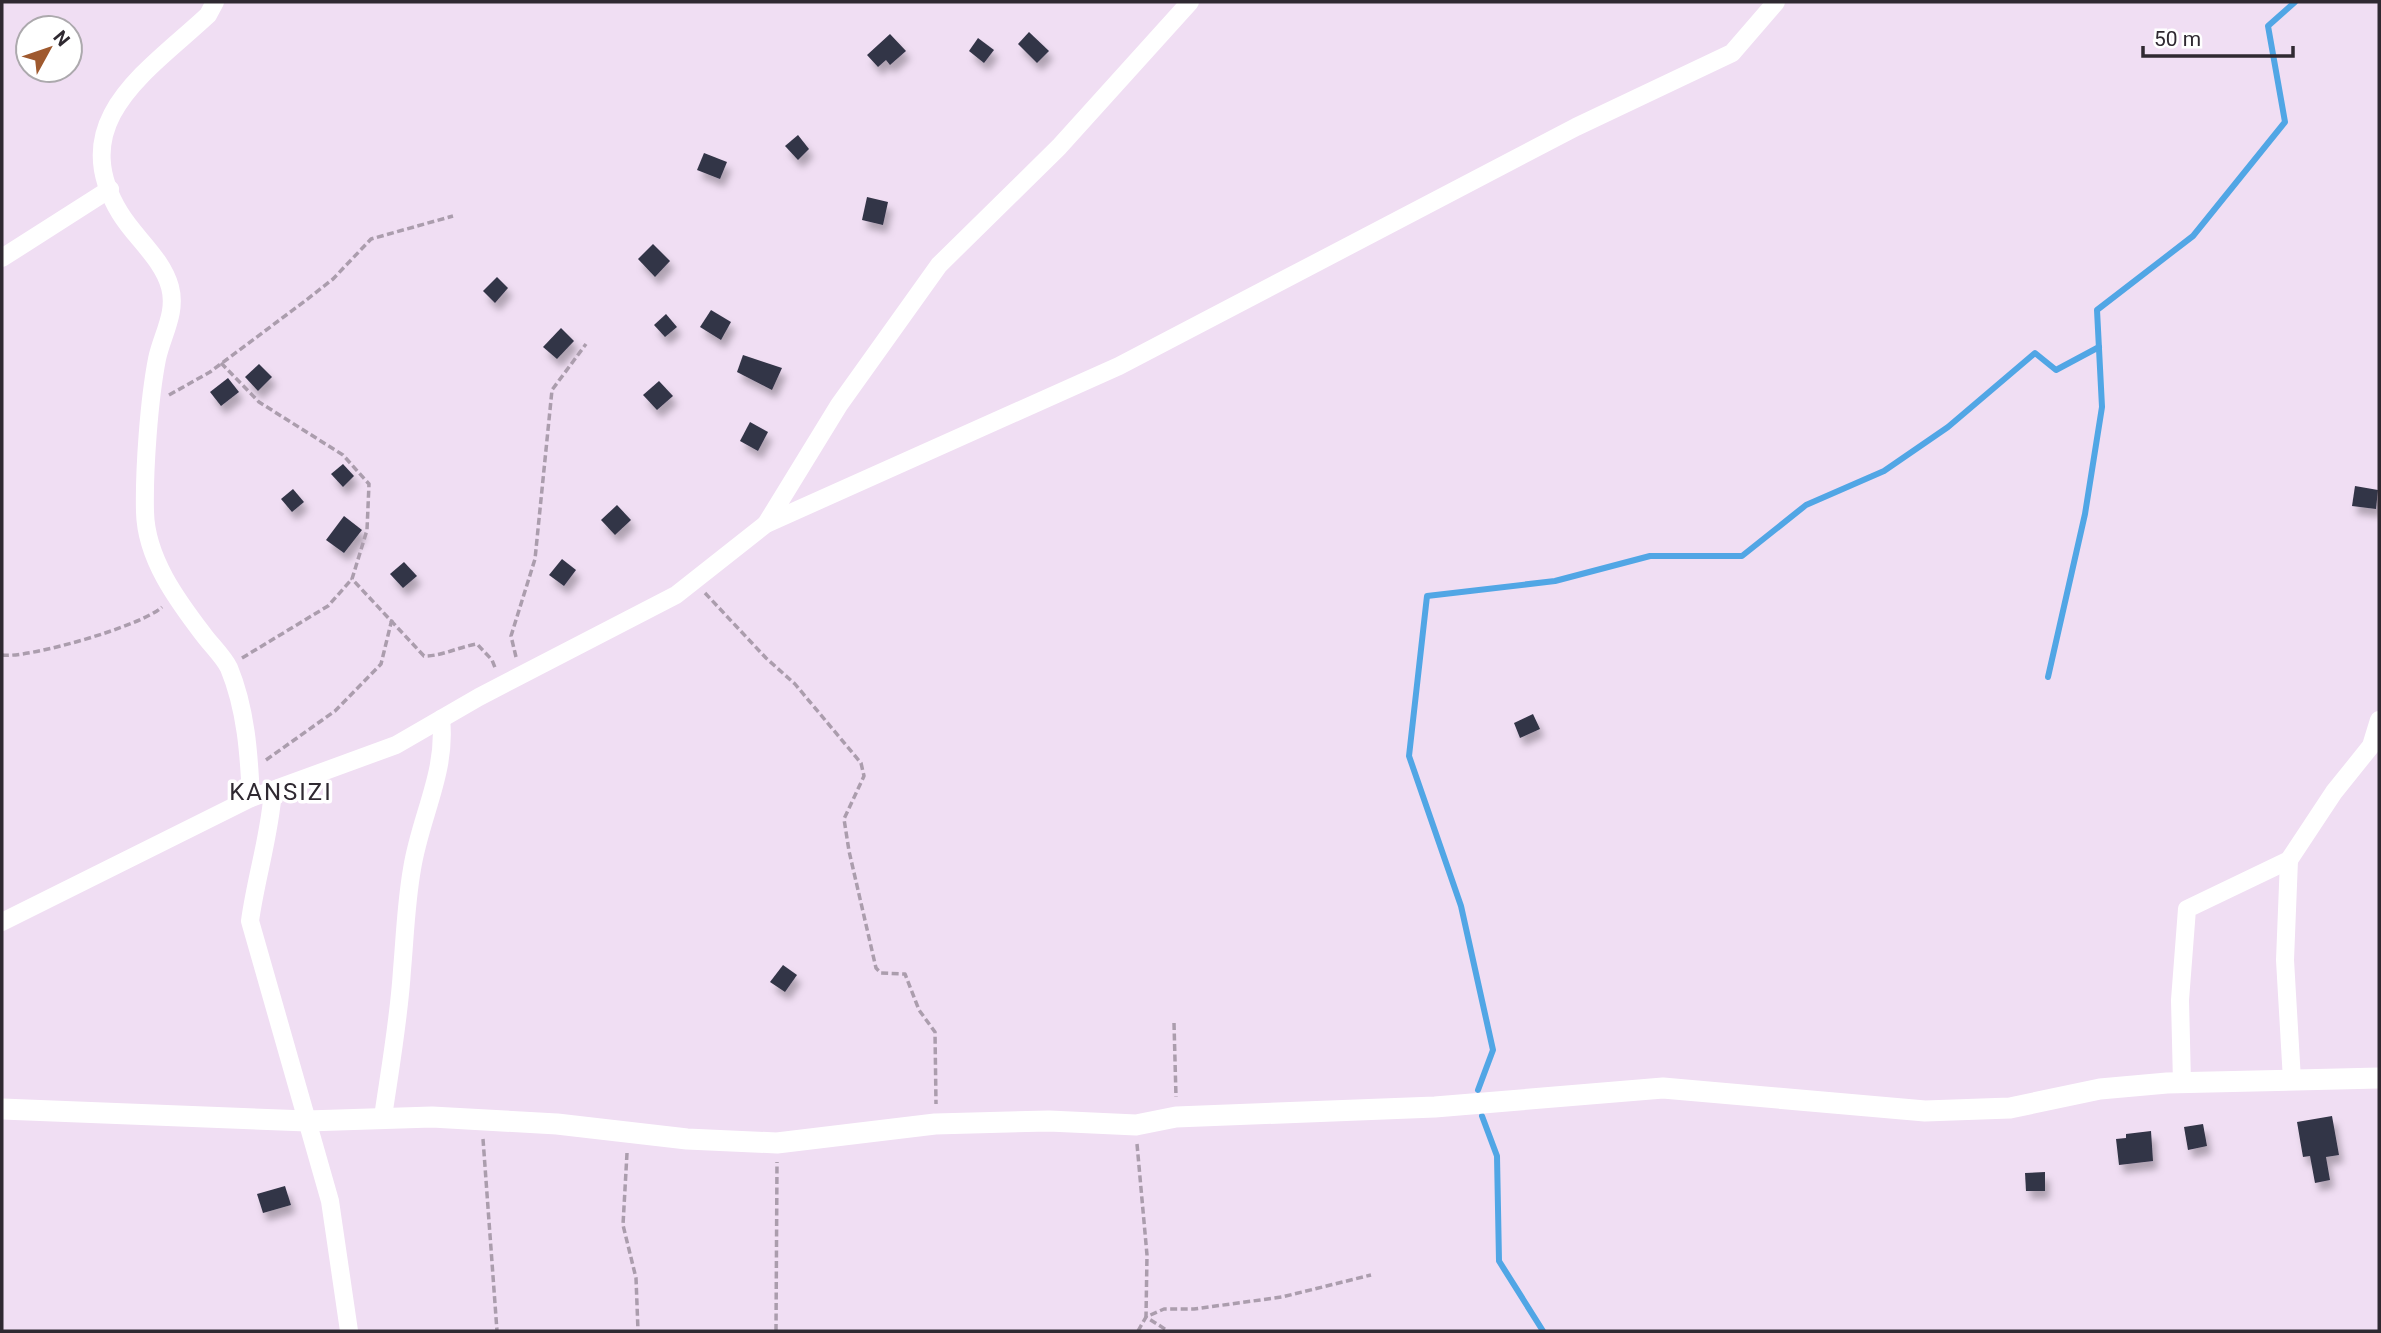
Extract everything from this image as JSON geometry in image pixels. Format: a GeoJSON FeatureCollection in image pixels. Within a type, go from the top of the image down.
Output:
{"type":"FeatureCollection","features":[{"type":"Feature","properties":{"kind":"street"},"geometry":{"type":"LineString","coordinates":[[215,2],[208,15],[120,98],[102,132],[103,168],[120,212],[158,264],[170,288],[170,322],[157,358],[145,514],[158,565],[175,595],[228,667],[247,732],[251,798]]}},
{"type":"Feature","properties":{"kind":"street"},"geometry":{"type":"LineString","coordinates":[[766,524],[839,405],[939,265],[1059,146],[1190,2]]}},
{"type":"Feature","properties":{"kind":"street"},"geometry":{"type":"LineString","coordinates":[[2,922],[251,798],[396,745],[507,682],[676,595],[766,524],[1119,366],[1576,127],[1732,53],[1776,2]]}},
{"type":"Feature","properties":{"kind":"street"},"geometry":{"type":"LineString","coordinates":[[2,258],[110,189]]}},
{"type":"Feature","properties":{"kind":"street"},"geometry":{"type":"LineString","coordinates":[[383,1118],[402,971],[409,889],[425,811],[444,746],[441,719]]}},
{"type":"Feature","properties":{"kind":"street"},"geometry":{"type":"LineString","coordinates":[[2182,1083],[2180,1000],[2187,909],[2289,860],[2334,792],[2371,746],[2379,720]]}},
{"type":"Feature","properties":{"kind":"street"},"geometry":{"type":"LineString","coordinates":[[274,790],[270,832],[256,883],[250,921],[330,1201],[349,1331]]}},
{"type":"Feature","properties":{"kind":"street"},"geometry":{"type":"LineString","coordinates":[[2289,860],[2285,960],[2292,1080]]}},
{"type":"Feature","properties":{"kind":"street"},"geometry":{"type":"LineString","coordinates":[[2,1109],[307,1121],[383,1118],[482,1120],[687,1139],[777,1143],[935,1124],[1049,1121],[1136,1125],[1177,1117],[1435,1107],[1663,1088],[1925,1111],[2010,1108],[2100,1089],[2182,1083],[2379,1078]]}},
{"type":"Feature","properties":{"kind":"path"},"geometry":{"type":"LineString","coordinates":[[152,404],[221,363],[333,279],[371,239],[453,216]]}},
{"type":"Feature","properties":{"kind":"path"},"geometry":{"type":"LineString","coordinates":[[507,682],[517,659],[511,636],[535,559],[552,390],[586,344]]}},
{"type":"Feature","properties":{"kind":"path"},"geometry":{"type":"LineString","coordinates":[[221,363],[259,402],[342,455],[369,484],[367,530],[352,579],[328,606],[228,667]]}},
{"type":"Feature","properties":{"kind":"path"},"geometry":{"type":"LineString","coordinates":[[352,579],[392,618],[424,656],[440,656],[455,647],[477,645],[492,660],[507,682]]}},
{"type":"Feature","properties":{"kind":"path"},"geometry":{"type":"LineString","coordinates":[[693,582],[795,684],[861,763],[864,776],[844,819],[849,851],[876,968],[881,973],[905,974],[919,1010],[935,1032],[938,1066],[935,1124]]}},
{"type":"Feature","properties":{"kind":"path"},"geometry":{"type":"LineString","coordinates":[[2,655],[99,636],[131,626],[157,612],[175,595]]}},
{"type":"Feature","properties":{"kind":"path"},"geometry":{"type":"LineString","coordinates":[[250,771],[335,711],[381,663],[392,618]]}},
{"type":"Feature","properties":{"kind":"path"},"geometry":{"type":"LineString","coordinates":[[1174,1023],[1177,1117]]}},
{"type":"Feature","properties":{"kind":"path"},"geometry":{"type":"LineString","coordinates":[[482,1120],[497,1331]]}},
{"type":"Feature","properties":{"kind":"path"},"geometry":{"type":"LineString","coordinates":[[1136,1125],[1147,1255],[1146,1317],[1138,1331]]}},
{"type":"Feature","properties":{"kind":"path"},"geometry":{"type":"LineString","coordinates":[[626,1132],[628,1168],[623,1225],[636,1278],[638,1331]]}},
{"type":"Feature","properties":{"kind":"path"},"geometry":{"type":"LineString","coordinates":[[776,1331],[777,1143]]}},
{"type":"Feature","properties":{"kind":"path"},"geometry":{"type":"LineString","coordinates":[[1146,1317],[1164,1309],[1194,1309],[1282,1297],[1371,1275]]}},
{"type":"Feature","properties":{"kind":"path"},"geometry":{"type":"LineString","coordinates":[[1146,1317],[1168,1331]]}},
{"type":"Feature","properties":{"kind":"building"},"geometry":{"type":"Polygon","coordinates":[[[1029,32],[1049,51],[1037,63],[1018,44],[1029,32]]]}},
{"type":"Feature","properties":{"kind":"building"},"geometry":{"type":"Polygon","coordinates":[[[890,34],[906,51],[890,65],[886,60],[878,67],[867,55],[890,34]]]}},
{"type":"Feature","properties":{"kind":"building"},"geometry":{"type":"Polygon","coordinates":[[[978,38],[994,50],[984,63],[969,51],[978,38]]]}},
{"type":"Feature","properties":{"kind":"building"},"geometry":{"type":"Polygon","coordinates":[[[798,135],[809,149],[798,160],[785,146],[798,135]]]}},
{"type":"Feature","properties":{"kind":"building"},"geometry":{"type":"Polygon","coordinates":[[[704,153],[727,162],[720,179],[697,170],[704,153]]]}},
{"type":"Feature","properties":{"kind":"building"},"geometry":{"type":"Polygon","coordinates":[[[867,197],[888,202],[883,225],[862,220],[867,197]]]}},
{"type":"Feature","properties":{"kind":"building"},"geometry":{"type":"Polygon","coordinates":[[[653,244],[670,261],[655,277],[638,259],[653,244]]]}},
{"type":"Feature","properties":{"kind":"building"},"geometry":{"type":"Polygon","coordinates":[[[497,277],[508,288],[495,303],[483,291],[497,277]]]}},
{"type":"Feature","properties":{"kind":"building"},"geometry":{"type":"Polygon","coordinates":[[[711,310],[731,322],[721,340],[700,327],[711,310]]]}},
{"type":"Feature","properties":{"kind":"building"},"geometry":{"type":"Polygon","coordinates":[[[666,314],[677,327],[665,337],[654,325],[666,314]]]}},
{"type":"Feature","properties":{"kind":"building"},"geometry":{"type":"Polygon","coordinates":[[[561,328],[574,341],[557,359],[543,347],[561,328]]]}},
{"type":"Feature","properties":{"kind":"building"},"geometry":{"type":"Polygon","coordinates":[[[743,355],[782,368],[772,390],[737,372],[743,355]]]}},
{"type":"Feature","properties":{"kind":"building"},"geometry":{"type":"Polygon","coordinates":[[[259,364],[272,377],[258,391],[245,377],[259,364]]]}},
{"type":"Feature","properties":{"kind":"building"},"geometry":{"type":"Polygon","coordinates":[[[228,378],[239,392],[221,406],[210,392],[228,378]]]}},
{"type":"Feature","properties":{"kind":"building"},"geometry":{"type":"Polygon","coordinates":[[[659,381],[673,396],[657,410],[643,395],[659,381]]]}},
{"type":"Feature","properties":{"kind":"building"},"geometry":{"type":"Polygon","coordinates":[[[750,422],[768,432],[758,451],[740,441],[750,422]]]}},
{"type":"Feature","properties":{"kind":"building"},"geometry":{"type":"Polygon","coordinates":[[[343,464],[354,476],[343,487],[331,474],[343,464]]]}},
{"type":"Feature","properties":{"kind":"building"},"geometry":{"type":"Polygon","coordinates":[[[2355,486],[2378,490],[2376,509],[2352,506],[2355,486]]]}},
{"type":"Feature","properties":{"kind":"building"},"geometry":{"type":"Polygon","coordinates":[[[293,489],[304,502],[292,512],[281,499],[293,489]]]}},
{"type":"Feature","properties":{"kind":"building"},"geometry":{"type":"Polygon","coordinates":[[[617,505],[631,520],[615,535],[601,520],[617,505]]]}},
{"type":"Feature","properties":{"kind":"building"},"geometry":{"type":"Polygon","coordinates":[[[344,516],[362,530],[344,553],[326,540],[344,516]]]}},
{"type":"Feature","properties":{"kind":"building"},"geometry":{"type":"Polygon","coordinates":[[[562,559],[576,570],[564,586],[549,575],[562,559]]]}},
{"type":"Feature","properties":{"kind":"building"},"geometry":{"type":"Polygon","coordinates":[[[404,562],[417,576],[403,588],[390,574],[404,562]]]}},
{"type":"Feature","properties":{"kind":"building"},"geometry":{"type":"Polygon","coordinates":[[[1533,714],[1540,729],[1520,738],[1514,723],[1533,714]]]}},
{"type":"Feature","properties":{"kind":"building"},"geometry":{"type":"Polygon","coordinates":[[[783,965],[797,975],[785,992],[770,982],[783,965]]]}},
{"type":"Feature","properties":{"kind":"building"},"geometry":{"type":"Polygon","coordinates":[[[2332,1116],[2339,1155],[2326,1157],[2330,1180],[2315,1183],[2310,1156],[2303,1157],[2297,1122],[2332,1116]]]}},
{"type":"Feature","properties":{"kind":"building"},"geometry":{"type":"Polygon","coordinates":[[[2203,1124],[2207,1146],[2188,1150],[2184,1127],[2203,1124]]]}},
{"type":"Feature","properties":{"kind":"building"},"geometry":{"type":"Polygon","coordinates":[[[2151,1131],[2153,1161],[2119,1165],[2116,1139],[2126,1138],[2126,1134],[2151,1131]]]}},
{"type":"Feature","properties":{"kind":"building"},"geometry":{"type":"Polygon","coordinates":[[[2045,1172],[2045,1191],[2026,1191],[2025,1173],[2045,1172]]]}},
{"type":"Feature","properties":{"kind":"building"},"geometry":{"type":"Polygon","coordinates":[[[285,1186],[291,1205],[263,1213],[257,1194],[285,1186]]]}},
{"type":"Feature","properties":{"kind":"waterway"},"geometry":{"type":"LineString","coordinates":[[2048,677],[2085,514],[2102,407],[2097,310],[2193,236],[2285,122],[2268,26],[2295,2]]}},
{"type":"Feature","properties":{"kind":"waterway"},"geometry":{"type":"LineString","coordinates":[[1478,1090],[1493,1050],[1461,906],[1409,756],[1427,596],[1555,581],[1650,556],[1742,556],[1806,505],[1884,471],[1948,427],[2035,353],[2056,370],[2099,347]]}},
{"type":"Feature","properties":{"kind":"waterway"},"geometry":{"type":"LineString","coordinates":[[1482,1116],[1497,1156],[1499,1261],[1543,1331]]}},
{"type":"Feature","properties":{"kind":"district","name":"KANSIZI"},"geometry":{"type":"Point","coordinates":[281,792]}}]}
